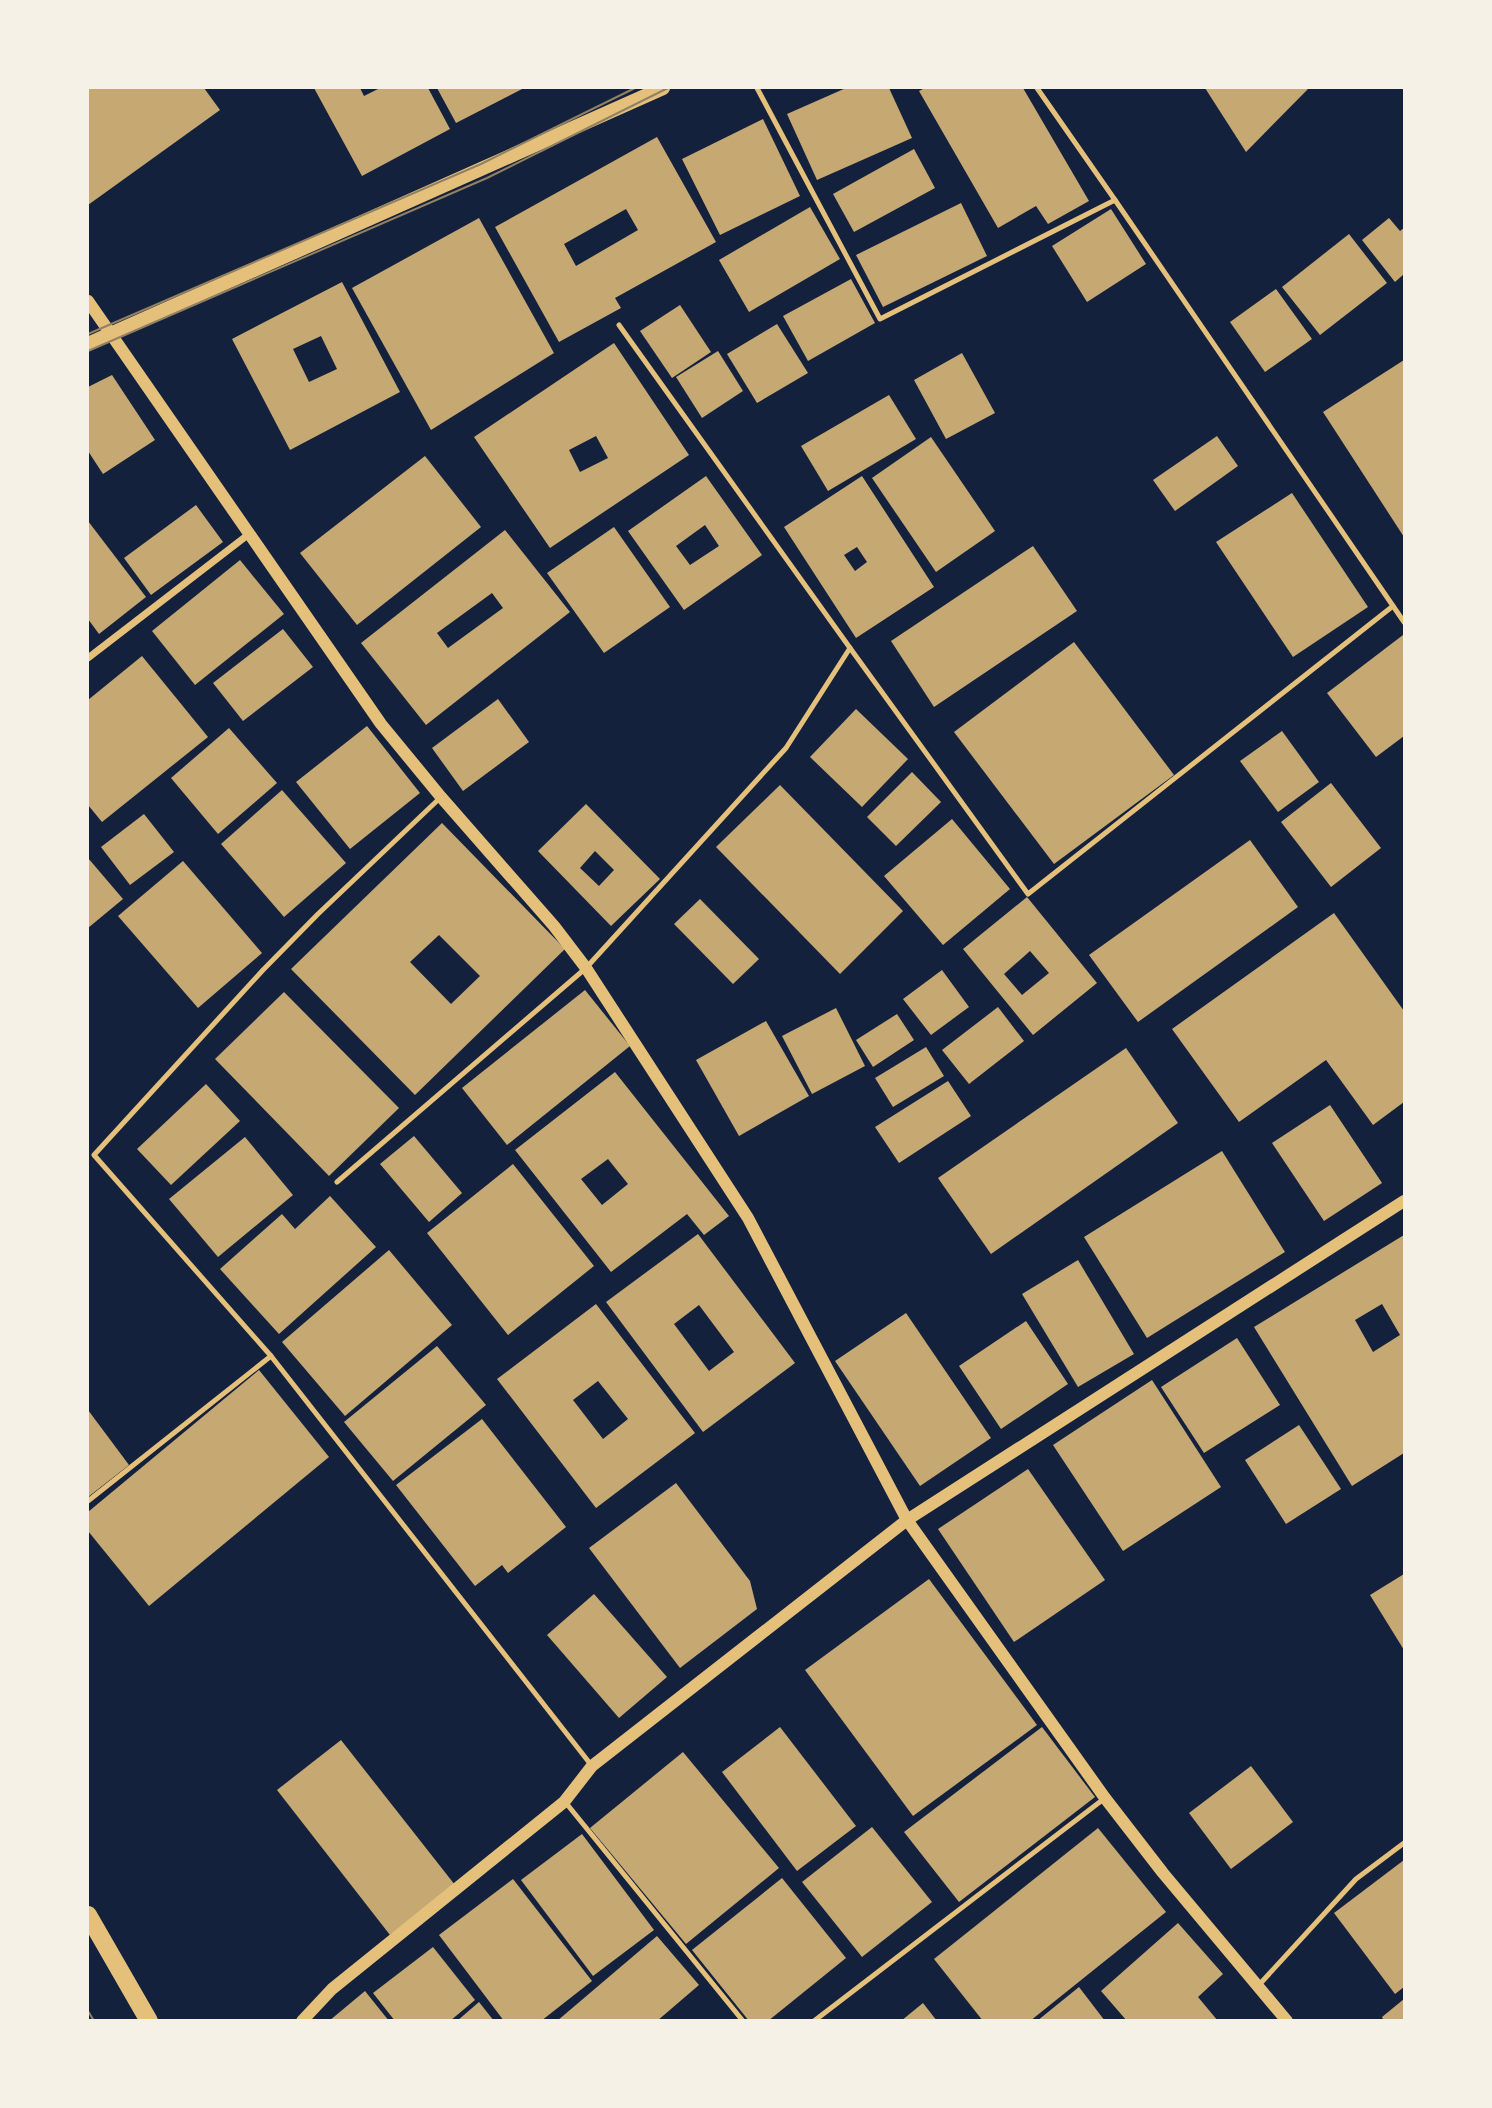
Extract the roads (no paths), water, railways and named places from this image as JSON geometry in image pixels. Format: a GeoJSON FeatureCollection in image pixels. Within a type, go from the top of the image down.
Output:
{"type":"FeatureCollection","features":[{"type":"Feature","properties":{"kind":"main road"},"geometry":{"type":"LineString","coordinates":[[88,344],[663,88]]}},
{"type":"Feature","properties":{"kind":"main road"},"geometry":{"type":"LineString","coordinates":[[88,1915],[149,2021]]}},
{"type":"Feature","properties":{"kind":"street"},"geometry":{"type":"LineString","coordinates":[[88,301],[381,723],[440,797],[554,926],[586,968],[748,1218],[906,1520],[1105,1798],[1287,2021]]}},
{"type":"Feature","properties":{"kind":"street"},"geometry":{"type":"LineString","coordinates":[[88,658],[249,534]]}},
{"type":"Feature","properties":{"kind":"street"},"geometry":{"type":"LineString","coordinates":[[302,2021],[331,1989],[564,1802],[592,1766],[906,1520],[1405,1201]]}},
{"type":"Feature","properties":{"kind":"lane"},"geometry":{"type":"LineString","coordinates":[[757,88],[880,318],[1115,200]]}},
{"type":"Feature","properties":{"kind":"lane"},"geometry":{"type":"LineString","coordinates":[[1037,88],[1405,622]]}},
{"type":"Feature","properties":{"kind":"lane"},"geometry":{"type":"LineString","coordinates":[[619,325],[1028,894],[1393,606]]}},
{"type":"Feature","properties":{"kind":"lane"},"geometry":{"type":"LineString","coordinates":[[337,1182],[586,968],[786,748],[850,649]]}},
{"type":"Feature","properties":{"kind":"lane"},"geometry":{"type":"LineString","coordinates":[[88,1160],[263,970],[440,797]]}},
{"type":"Feature","properties":{"kind":"lane"},"geometry":{"type":"LineString","coordinates":[[93,1154],[271,1356],[592,1766]]}},
{"type":"Feature","properties":{"kind":"lane"},"geometry":{"type":"LineString","coordinates":[[88,1501],[271,1356]]}},
{"type":"Feature","properties":{"kind":"lane"},"geometry":{"type":"LineString","coordinates":[[814,2021],[1105,1798]]}},
{"type":"Feature","properties":{"kind":"lane"},"geometry":{"type":"LineString","coordinates":[[564,1802],[743,2021]]}},
{"type":"Feature","properties":{"kind":"lane"},"geometry":{"type":"LineString","coordinates":[[1258,1986],[1356,1879],[1405,1843]]}},
{"type":"Feature","properties":{"kind":"tram line"},"geometry":{"type":"LineString","coordinates":[[88,334],[481,164],[635,88]]}},
{"type":"Feature","properties":{"kind":"tram line"},"geometry":{"type":"LineString","coordinates":[[88,351],[487,178],[668,88]]}},
{"type":"Feature","properties":{"kind":"tram line"},"geometry":{"type":"LineString","coordinates":[[88,2011],[94,2021]]}}]}
